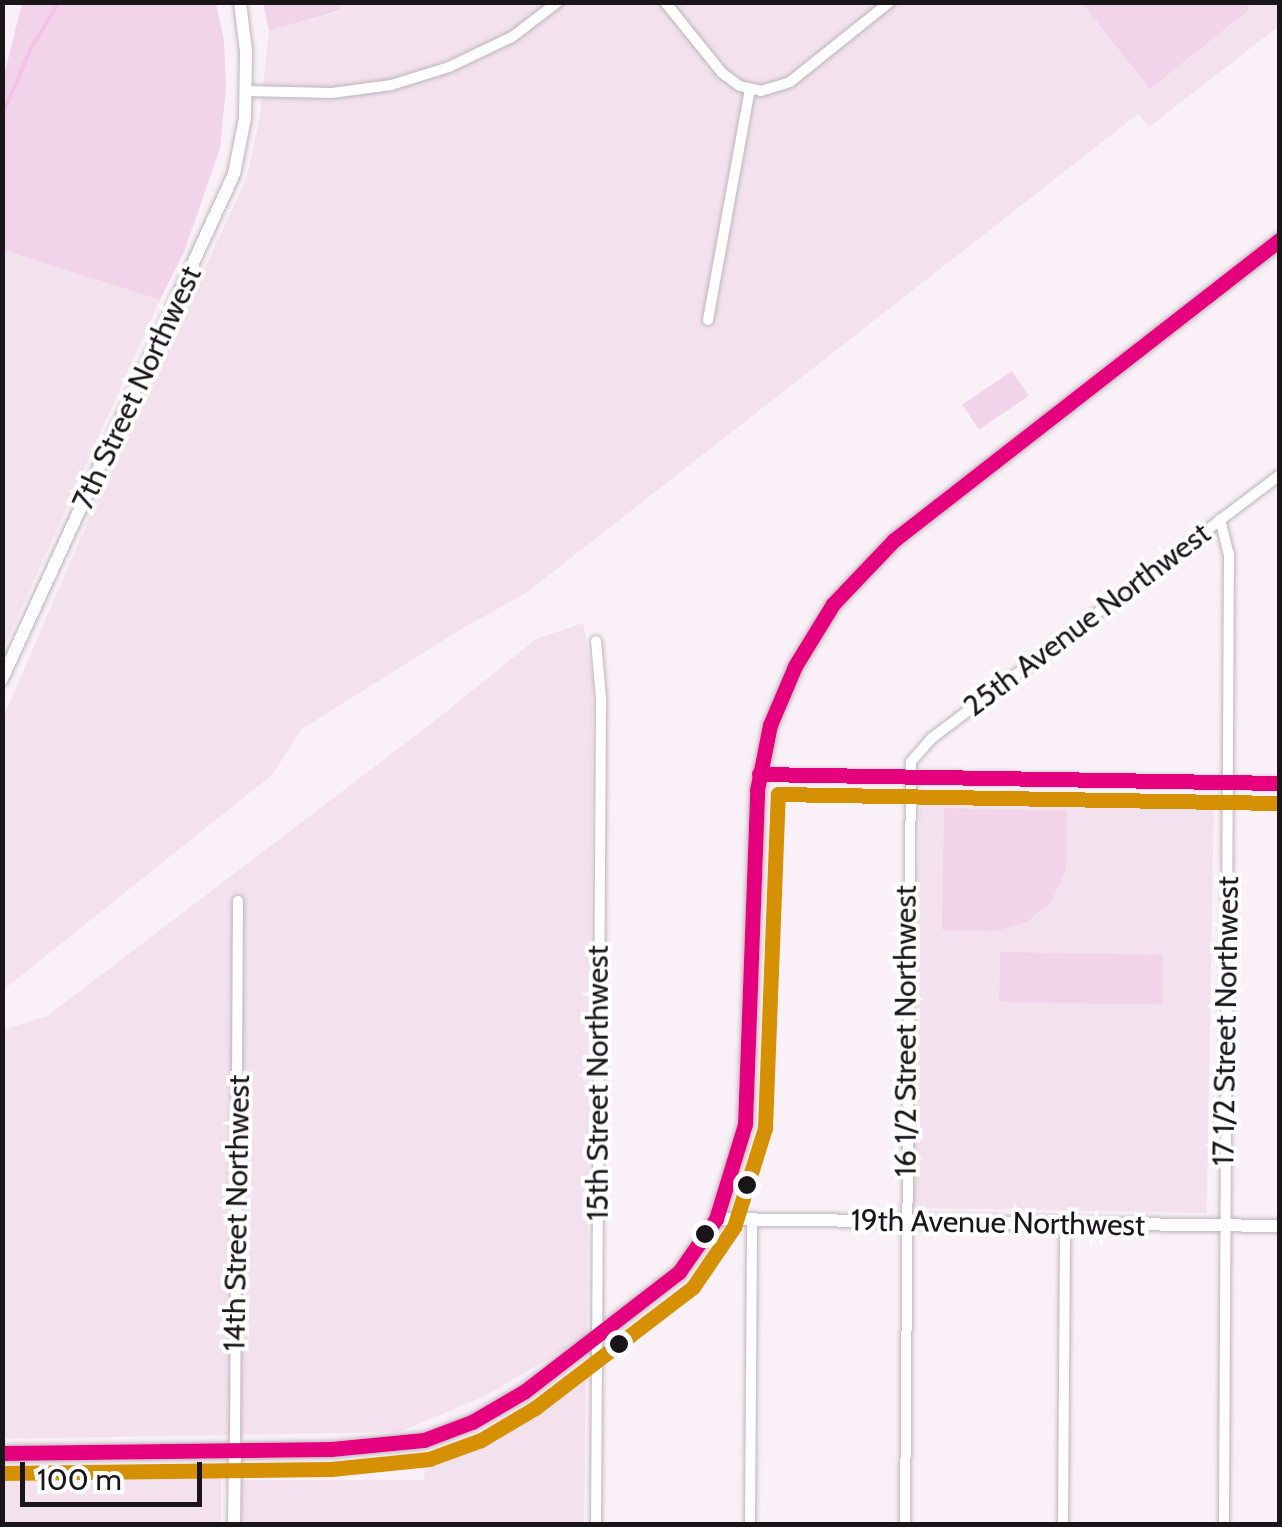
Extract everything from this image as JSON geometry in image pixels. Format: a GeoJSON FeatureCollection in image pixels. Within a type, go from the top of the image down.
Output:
{"type":"FeatureCollection","features":[{"type":"Feature","properties":{"kind":"main road"},"geometry":{"type":"LineString","coordinates":[[2,1453],[354,1449],[434,1437],[500,1406],[596,1338],[679,1272],[716,1219],[746,1124],[752,846],[759,774],[785,686],[856,575],[1133,349],[1280,239]]}},
{"type":"Feature","properties":{"kind":"street","name":"7th Street Northwest"},"geometry":{"type":"LineString","coordinates":[[2,679],[222,206],[239,152],[246,90],[240,2]]}},
{"type":"Feature","properties":{"kind":"street"},"geometry":{"type":"LineString","coordinates":[[246,90],[332,93],[391,85],[450,67],[512,37],[558,2]]}},
{"type":"Feature","properties":{"kind":"street"},"geometry":{"type":"LineString","coordinates":[[665,2],[722,73],[750,90],[772,90],[790,82],[890,2]]}},
{"type":"Feature","properties":{"kind":"street"},"geometry":{"type":"LineString","coordinates":[[708,320],[750,90]]}},
{"type":"Feature","properties":{"kind":"street","name":"25th Avenue Northwest"},"geometry":{"type":"LineString","coordinates":[[908,777],[911,762],[932,738],[1280,474]]}},
{"type":"Feature","properties":{"kind":"street","name":"17 1/2 Street Northwest"},"geometry":{"type":"LineString","coordinates":[[1220,519],[1229,554],[1224,1524]]}},
{"type":"Feature","properties":{"kind":"street","name":"15th Street Northwest"},"geometry":{"type":"LineString","coordinates":[[596,641],[602,698],[596,1524]]}},
{"type":"Feature","properties":{"kind":"street"},"geometry":{"type":"LineString","coordinates":[[759,774],[1280,783]]}},
{"type":"Feature","properties":{"kind":"street","name":"16 1/2 Street Northwest"},"geometry":{"type":"LineString","coordinates":[[905,1524],[908,777]]}},
{"type":"Feature","properties":{"kind":"street","name":"14th Street Northwest"},"geometry":{"type":"LineString","coordinates":[[234,1524],[238,900]]}},
{"type":"Feature","properties":{"kind":"street","name":"19th Avenue Northwest"},"geometry":{"type":"LineString","coordinates":[[716,1219],[1280,1226]]}},
{"type":"Feature","properties":{"kind":"street"},"geometry":{"type":"LineString","coordinates":[[750,1524],[752,1221]]}},
{"type":"Feature","properties":{"kind":"street"},"geometry":{"type":"LineString","coordinates":[[1063,1524],[1065,1224]]}},
{"type":"Feature","properties":{"kind":"shaded area"},"geometry":{"type":"Polygon","coordinates":[[[263,2],[344,3],[338,11],[269,31],[263,2]]]}},
{"type":"Feature","properties":{"kind":"shaded area"},"geometry":{"type":"Polygon","coordinates":[[[344,2],[1279,3],[1279,26],[1149,127],[1138,114],[526,593],[302,729],[272,775],[3,990],[3,718],[98,498],[247,177],[260,116],[269,31],[338,12],[344,2]]]}},
{"type":"Feature","properties":{"kind":"shaded area"},"geometry":{"type":"Polygon","coordinates":[[[22,3],[216,3],[224,41],[226,89],[220,148],[184,252],[160,300],[3,250],[3,80],[22,3]]]}},
{"type":"Feature","properties":{"kind":"shaded area"},"geometry":{"type":"Polygon","coordinates":[[[1082,3],[1245,3],[1250,9],[1150,89],[1082,3]]]}},
{"type":"Feature","properties":{"kind":"shaded area"},"geometry":{"type":"Polygon","coordinates":[[[3,250],[160,300],[3,650],[3,250]]]}},
{"type":"Feature","properties":{"kind":"shaded area"},"geometry":{"type":"Polygon","coordinates":[[[1012,371],[1029,396],[979,429],[962,405],[1012,371]]]}},
{"type":"Feature","properties":{"kind":"shaded area"},"geometry":{"type":"Polygon","coordinates":[[[583,623],[593,683],[587,1336],[485,1396],[399,1432],[3,1439],[2,1030],[47,1016],[432,723],[536,639],[583,623]]]}},
{"type":"Feature","properties":{"kind":"shaded area"},"geometry":{"type":"Polygon","coordinates":[[[920,794],[1214,799],[1207,1213],[913,1208],[920,794]]]}},
{"type":"Feature","properties":{"kind":"shaded area"},"geometry":{"type":"Polygon","coordinates":[[[944,808],[1067,811],[1066,869],[1052,901],[1027,922],[996,931],[942,930],[944,808]]]}},
{"type":"Feature","properties":{"kind":"shaded area"},"geometry":{"type":"Polygon","coordinates":[[[1000,952],[1163,955],[1162,1005],[999,1002],[1000,952]]]}},
{"type":"Feature","properties":{"kind":"shaded area"},"geometry":{"type":"Polygon","coordinates":[[[586,1371],[584,1524],[236,1524],[236,1480],[424,1480],[426,1454],[507,1423],[586,1371]]]}},
{"type":"Feature","properties":{"kind":"shaded area"},"geometry":{"type":"Polygon","coordinates":[[[221,1464],[221,1524],[3,1524],[3,1481],[110,1481],[111,1465],[221,1464]]]}},
{"type":"Feature","properties":{"kind":"waterway"},"geometry":{"type":"LineString","coordinates":[[2,116],[30,50],[59,2]]}},
{"type":"Feature","properties":{"kind":"transit line"},"geometry":{"type":"LineString","coordinates":[[2,1453],[331,1449],[424,1440],[472,1422],[525,1391],[679,1272],[716,1219],[745,1124],[757,790],[770,725],[795,666],[833,604],[894,540],[1280,239]]}},
{"type":"Feature","properties":{"kind":"transit line"},"geometry":{"type":"LineString","coordinates":[[759,774],[1280,783]]}},
{"type":"Feature","properties":{"kind":"transit line"},"geometry":{"type":"LineString","coordinates":[[2,1473],[331,1469],[429,1459],[481,1440],[535,1408],[693,1287],[734,1227],[765,1128],[778,794],[1280,803]]}}]}
